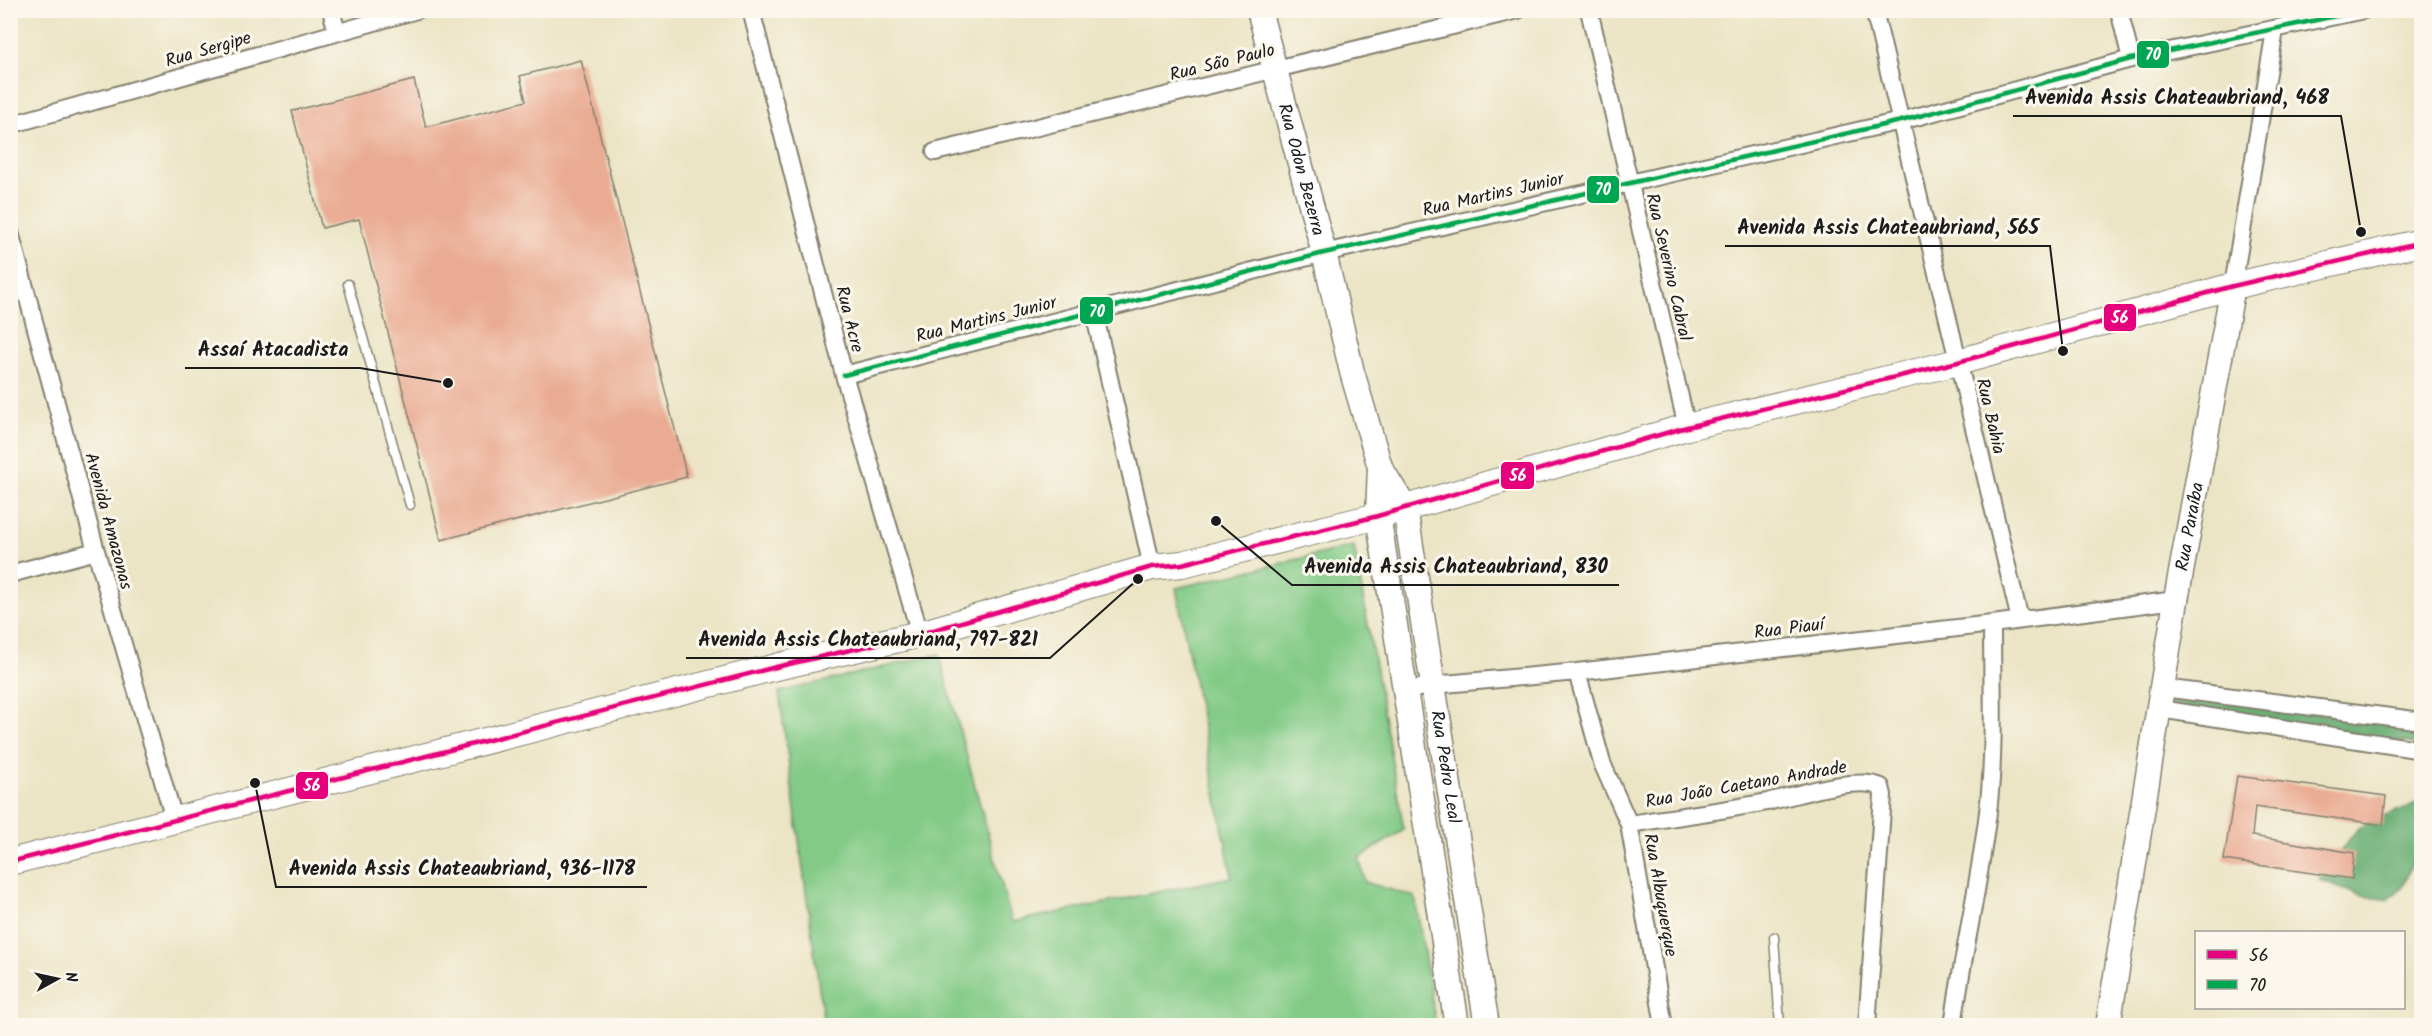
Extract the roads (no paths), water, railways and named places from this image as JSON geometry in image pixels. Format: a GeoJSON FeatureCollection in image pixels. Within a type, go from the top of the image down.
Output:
{"type":"FeatureCollection","features":[{"type":"Feature","properties":{"kind":"main road","name":"Rua Odon Bezerra"},"geometry":{"type":"LineString","coordinates":[[1259,10],[1324,253],[1352,372],[1380,467],[1405,508]]}},
{"type":"Feature","properties":{"kind":"main road"},"geometry":{"type":"LineString","coordinates":[[10,862],[777,667],[920,634],[1152,567],[1182,564],[1405,508],[1687,427],[1958,362],[2233,286],[2421,242]]}},
{"type":"Feature","properties":{"kind":"main road","name":"Rua Paraíba"},"geometry":{"type":"LineString","coordinates":[[2108,1026],[2176,600],[2233,286]]}},
{"type":"Feature","properties":{"kind":"main road","name":"Rua Odon Bezerra"},"geometry":{"type":"LineString","coordinates":[[1378,515],[1380,467]]}},
{"type":"Feature","properties":{"kind":"main road","name":"Rua Pedro Leal"},"geometry":{"type":"LineString","coordinates":[[1405,508],[1486,1026]]}},
{"type":"Feature","properties":{"kind":"main road","name":"Rua Pedro Leal"},"geometry":{"type":"LineString","coordinates":[[1378,515],[1456,1026]]}},
{"type":"Feature","properties":{"kind":"street"},"geometry":{"type":"LineString","coordinates":[[331,10],[338,32]]}},
{"type":"Feature","properties":{"kind":"street","name":"Rua Sergipe"},"geometry":{"type":"LineString","coordinates":[[10,125],[417,10]]}},
{"type":"Feature","properties":{"kind":"street","name":"Rua Acre"},"geometry":{"type":"LineString","coordinates":[[752,10],[844,375],[920,634]]}},
{"type":"Feature","properties":{"kind":"street","name":"Rua São Paulo"},"geometry":{"type":"LineString","coordinates":[[935,152],[1518,10]]}},
{"type":"Feature","properties":{"kind":"street","name":"Rua Severino Cabral"},"geometry":{"type":"LineString","coordinates":[[1589,10],[1687,427]]}},
{"type":"Feature","properties":{"kind":"street","name":"Rua Bahia"},"geometry":{"type":"LineString","coordinates":[[1874,10],[2020,620]]}},
{"type":"Feature","properties":{"kind":"street"},"geometry":{"type":"LineString","coordinates":[[2119,10],[2132,59]]}},
{"type":"Feature","properties":{"kind":"street","name":"Rua Martins Junior"},"geometry":{"type":"LineString","coordinates":[[844,375],[1324,253],[1901,121],[2132,59],[2364,10]]}},
{"type":"Feature","properties":{"kind":"street","name":"Rua Paraíba"},"geometry":{"type":"LineString","coordinates":[[2233,286],[2275,30]]}},
{"type":"Feature","properties":{"kind":"street","name":"Avenida Amazonas"},"geometry":{"type":"LineString","coordinates":[[10,232],[96,551],[174,819]]}},
{"type":"Feature","properties":{"kind":"street"},"geometry":{"type":"LineString","coordinates":[[1094,312],[1152,567]]}},
{"type":"Feature","properties":{"kind":"street"},"geometry":{"type":"LineString","coordinates":[[10,574],[96,551]]}},
{"type":"Feature","properties":{"kind":"street","name":"Rua Piauí"},"geometry":{"type":"LineString","coordinates":[[1406,691],[1433,685],[1577,672],[1992,624],[2176,600]]}},
{"type":"Feature","properties":{"kind":"street"},"geometry":{"type":"LineString","coordinates":[[1953,1026],[1962,963],[1971,930],[1989,803],[1992,624]]}},
{"type":"Feature","properties":{"kind":"street","name":"Rua Albuquerque"},"geometry":{"type":"LineString","coordinates":[[1577,672],[1602,763],[1629,824],[1664,1026]]}},
{"type":"Feature","properties":{"kind":"street"},"geometry":{"type":"LineString","coordinates":[[2161,698],[2421,721]]}},
{"type":"Feature","properties":{"kind":"street"},"geometry":{"type":"LineString","coordinates":[[2161,698],[2421,750]]}},
{"type":"Feature","properties":{"kind":"street","name":"Rua João Caetano Andrade"},"geometry":{"type":"LineString","coordinates":[[1629,824],[1767,802],[1827,788],[1866,783],[1881,787],[1883,795],[1867,1026]]}},
{"type":"Feature","properties":{"kind":"lane"},"geometry":{"type":"LineString","coordinates":[[348,284],[410,505]]}},
{"type":"Feature","properties":{"kind":"lane"},"geometry":{"type":"LineString","coordinates":[[1774,937],[1780,1026]]}},
{"type":"Feature","properties":{"kind":"place","name":"Avenida Assis Chateaubriand, 468"},"geometry":{"type":"Point","coordinates":[2361,232]}},
{"type":"Feature","properties":{"kind":"place","name":"Avenida Assis Chateaubriand, 565"},"geometry":{"type":"Point","coordinates":[2063,351]}},
{"type":"Feature","properties":{"kind":"place","name":"Assaí Atacadista"},"geometry":{"type":"Point","coordinates":[448,383]}},
{"type":"Feature","properties":{"kind":"place","name":"Avenida Assis Chateaubriand, 830"},"geometry":{"type":"Point","coordinates":[1216,521]}},
{"type":"Feature","properties":{"kind":"place","name":"Avenida Assis Chateaubriand, 797-821"},"geometry":{"type":"Point","coordinates":[1138,579]}},
{"type":"Feature","properties":{"kind":"place","name":"Avenida Assis Chateaubriand, 936-1178"},"geometry":{"type":"Point","coordinates":[255,783]}}]}
